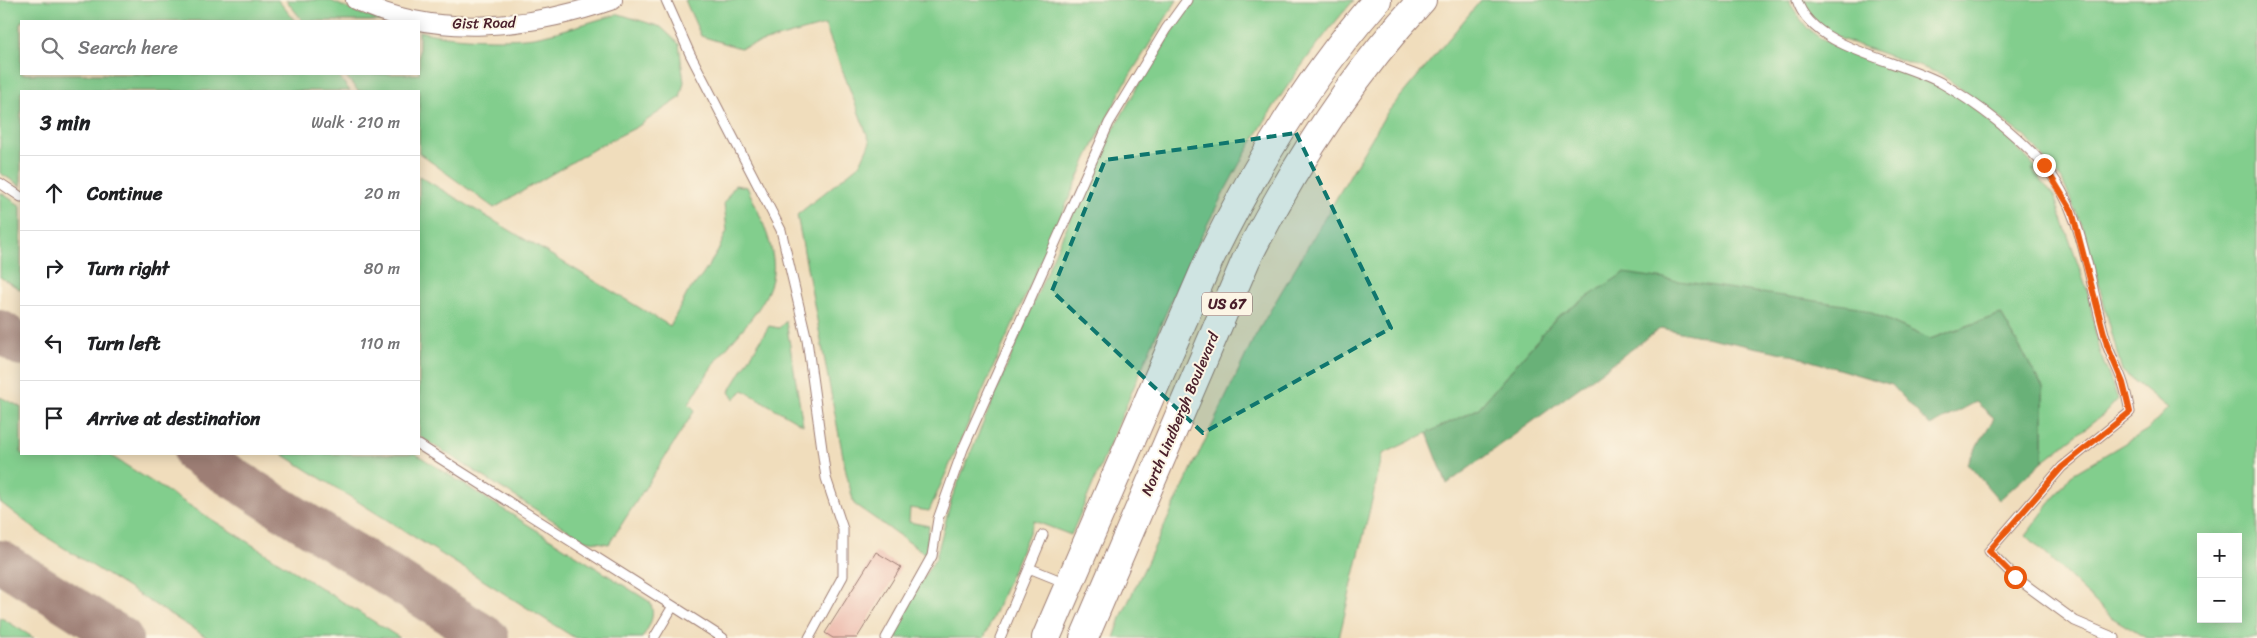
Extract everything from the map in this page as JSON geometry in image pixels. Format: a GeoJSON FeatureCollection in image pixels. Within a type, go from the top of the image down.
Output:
{"type":"FeatureCollection","features":[{"type":"Feature","properties":{"kind":"highway","name":"US 67"},"geometry":{"type":"LineString","coordinates":[[1046,638],[1206,268],[1235,208],[1292,110],[1327,60],[1377,0]]}},
{"type":"Feature","properties":{"kind":"highway","name":"North Lindbergh Boulevard"},"geometry":{"type":"LineString","coordinates":[[1084,638],[1246,260],[1273,208],[1336,107],[1371,59],[1422,0]]}},
{"type":"Feature","properties":{"kind":"street","name":"Gist Road"},"geometry":{"type":"LineString","coordinates":[[355,0],[418,20]]}},
{"type":"Feature","properties":{"kind":"street","name":"Gist Road"},"geometry":{"type":"LineString","coordinates":[[420,20],[455,25],[511,24],[563,15],[613,0]]}},
{"type":"Feature","properties":{"kind":"lane"},"geometry":{"type":"LineString","coordinates":[[666,0],[690,54],[781,230],[807,340],[826,478],[843,529],[843,576],[809,638]]}},
{"type":"Feature","properties":{"kind":"lane"},"geometry":{"type":"LineString","coordinates":[[886,638],[932,556],[938,519],[963,449],[1109,123],[1166,29],[1187,0]]}},
{"type":"Feature","properties":{"kind":"lane"},"geometry":{"type":"LineString","coordinates":[[1797,0],[1800,11],[1816,28],[1849,47],[1923,73],[1984,110],[2044,165],[2072,211],[2107,345],[2123,383],[2130,412],[2062,467],[1989,551],[2015,577],[2074,621],[2115,638]]}},
{"type":"Feature","properties":{"kind":"lane"},"geometry":{"type":"LineString","coordinates":[[0,183],[20,196]]}},
{"type":"Feature","properties":{"kind":"lane"},"geometry":{"type":"LineString","coordinates":[[420,446],[723,638]]}},
{"type":"Feature","properties":{"kind":"lane"},"geometry":{"type":"LineString","coordinates":[[1000,638],[1043,535]]}},
{"type":"Feature","properties":{"kind":"lane"},"geometry":{"type":"LineString","coordinates":[[1029,568],[1068,584]]}},
{"type":"Feature","properties":{"kind":"lane"},"geometry":{"type":"LineString","coordinates":[[654,638],[673,606]]}},
{"type":"Feature","properties":{"kind":"highlighted area"},"geometry":{"type":"Polygon","coordinates":[[[1296,133],[1391,328],[1203,433],[1052,291],[1105,160],[1296,133]]]}},
{"type":"Feature","properties":{"kind":"green space"},"geometry":{"type":"Polygon","coordinates":[[[0,0],[278,0],[294,20],[20,20],[20,75],[338,75],[349,90],[20,90],[20,185],[0,173],[0,0]]]}},
{"type":"Feature","properties":{"kind":"green space"},"geometry":{"type":"Polygon","coordinates":[[[286,0],[329,0],[380,20],[302,20],[286,0]]]}},
{"type":"Feature","properties":{"kind":"green space"},"geometry":{"type":"Polygon","coordinates":[[[685,0],[1177,0],[1124,85],[1088,156],[929,511],[910,508],[909,522],[929,526],[926,554],[854,504],[846,472],[797,215],[860,164],[870,142],[825,25],[740,48],[701,36],[685,0]]]}},
{"type":"Feature","properties":{"kind":"green space"},"geometry":{"type":"Polygon","coordinates":[[[1194,0],[1354,0],[1306,60],[1264,123],[1226,188],[1160,325],[1071,535],[1034,521],[984,638],[892,638],[911,597],[936,558],[952,497],[1052,259],[1100,154],[1149,66],[1194,0]]]}},
{"type":"Feature","properties":{"kind":"green space"},"geometry":{"type":"Polygon","coordinates":[[[1481,0],[1790,0],[1791,5],[1806,26],[1826,41],[1840,49],[1920,77],[1950,92],[1993,124],[2042,174],[2032,169],[2054,196],[2088,293],[2099,351],[2118,399],[2104,414],[2043,461],[2043,388],[2001,314],[1930,339],[1858,307],[1557,317],[1478,409],[1383,454],[1339,638],[1114,638],[1122,615],[1254,338],[1386,114],[1481,0]]]}},
{"type":"Feature","properties":{"kind":"green space"},"geometry":{"type":"Polygon","coordinates":[[[1801,0],[2257,0],[2257,638],[2146,638],[2111,617],[2026,535],[2071,475],[2147,430],[2168,408],[2122,371],[2085,233],[2062,180],[2026,137],[1941,74],[1841,39],[1812,18],[1801,0]]]}},
{"type":"Feature","properties":{"kind":"green space"},"geometry":{"type":"Polygon","coordinates":[[[619,14],[661,27],[679,44],[684,82],[680,98],[637,127],[601,145],[494,208],[420,154],[420,90],[357,90],[345,75],[420,75],[420,31],[431,34],[492,39],[534,37],[619,14]]]}},
{"type":"Feature","properties":{"kind":"green space"},"geometry":{"type":"Polygon","coordinates":[[[420,177],[670,326],[688,292],[702,276],[718,251],[727,231],[724,203],[735,185],[747,187],[763,222],[773,259],[770,287],[764,299],[756,312],[711,368],[689,404],[695,410],[609,544],[584,540],[420,437],[420,177]]]}},
{"type":"Feature","properties":{"kind":"green space"},"geometry":{"type":"Polygon","coordinates":[[[0,192],[20,205],[20,289],[0,277],[0,192]]]}},
{"type":"Feature","properties":{"kind":"green space"},"geometry":{"type":"Polygon","coordinates":[[[1624,273],[1858,307],[1930,339],[2001,314],[2043,388],[2043,461],[1999,500],[1967,463],[1994,418],[1976,402],[1930,426],[1892,385],[1788,354],[1661,328],[1447,484],[1427,433],[1478,409],[1557,317],[1624,273]]]}},
{"type":"Feature","properties":{"kind":"green space"},"geometry":{"type":"Polygon","coordinates":[[[786,321],[803,425],[743,390],[734,399],[729,392],[769,326],[779,328],[786,321]]]}},
{"type":"Feature","properties":{"kind":"green space"},"geometry":{"type":"Polygon","coordinates":[[[0,397],[20,407],[20,455],[110,455],[400,638],[208,638],[40,533],[0,502],[0,397]]]}},
{"type":"Feature","properties":{"kind":"green space"},"geometry":{"type":"Polygon","coordinates":[[[284,455],[418,455],[650,602],[652,616],[650,625],[642,638],[575,638],[284,455]]]}},
{"type":"Feature","properties":{"kind":"green space"},"geometry":{"type":"Polygon","coordinates":[[[0,617],[34,638],[0,638],[0,617]]]}},
{"type":"Feature","properties":{"kind":"building"},"geometry":{"type":"Polygon","coordinates":[[[876,552],[901,567],[857,638],[833,638],[825,633],[876,552]]]}},
{"type":"Feature","properties":{"kind":"taxiway"},"geometry":{"type":"LineString","coordinates":[[0,331],[20,344]]}},
{"type":"Feature","properties":{"kind":"taxiway"},"geometry":{"type":"LineString","coordinates":[[197,455],[488,638]]}},
{"type":"Feature","properties":{"kind":"taxiway"},"geometry":{"type":"LineString","coordinates":[[0,561],[122,638]]}},
{"type":"Feature","properties":{"kind":"route"},"geometry":{"type":"LineString","coordinates":[[2015,577],[1989,551],[2062,467],[2130,412],[2123,383],[2107,345],[2088,265],[2072,211],[2044,165]]}}]}
